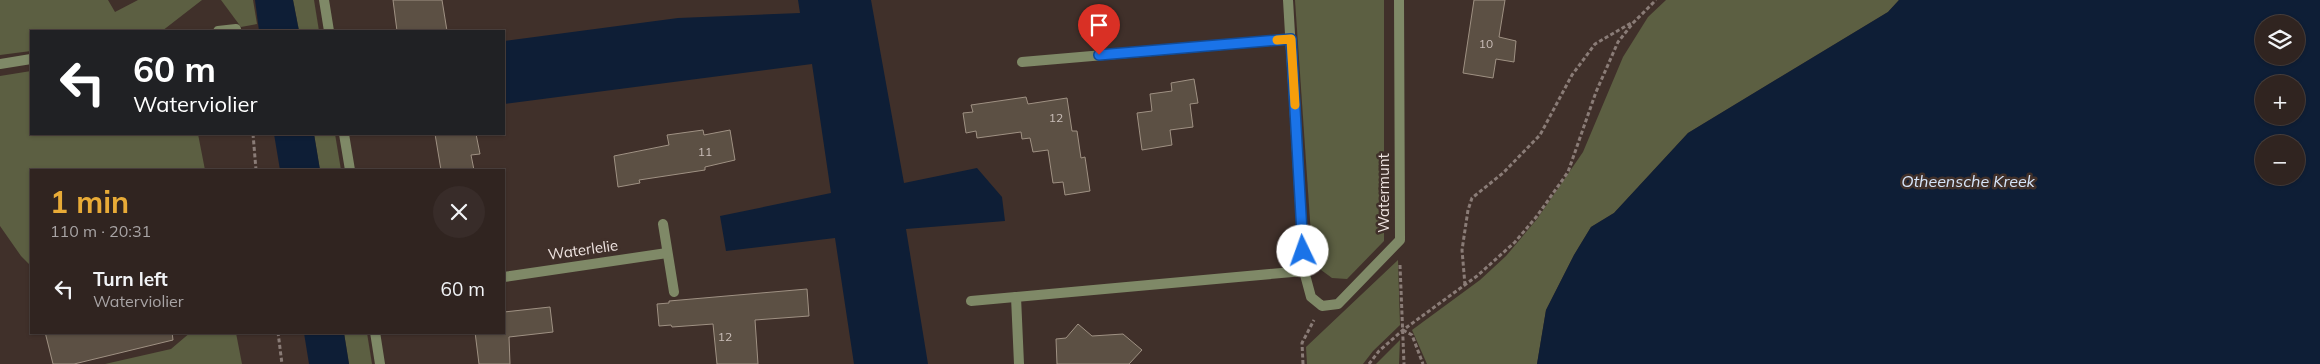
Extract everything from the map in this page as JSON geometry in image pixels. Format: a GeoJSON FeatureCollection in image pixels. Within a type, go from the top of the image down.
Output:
{"type":"FeatureCollection","features":[{"type":"Feature","properties":{"kind":"street"},"geometry":{"type":"LineString","coordinates":[[324,0],[329,30]]}},
{"type":"Feature","properties":{"kind":"street"},"geometry":{"type":"LineString","coordinates":[[1288,0],[1304,270],[1311,297],[1322,306]]}},
{"type":"Feature","properties":{"kind":"street","name":"Watermunt"},"geometry":{"type":"LineString","coordinates":[[1322,306],[1338,304],[1400,240],[1399,0]]}},
{"type":"Feature","properties":{"kind":"street"},"geometry":{"type":"LineString","coordinates":[[224,30],[236,28]]}},
{"type":"Feature","properties":{"kind":"street"},"geometry":{"type":"LineString","coordinates":[[1022,62],[1291,39]]}},
{"type":"Feature","properties":{"kind":"street"},"geometry":{"type":"LineString","coordinates":[[0,64],[30,59]]}},
{"type":"Feature","properties":{"kind":"street"},"geometry":{"type":"LineString","coordinates":[[344,135],[350,169]]}},
{"type":"Feature","properties":{"kind":"street"},"geometry":{"type":"LineString","coordinates":[[663,224],[674,292]]}},
{"type":"Feature","properties":{"kind":"street","name":"Waterlelie"},"geometry":{"type":"LineString","coordinates":[[505,277],[667,253]]}},
{"type":"Feature","properties":{"kind":"street"},"geometry":{"type":"LineString","coordinates":[[972,301],[1304,270]]}},
{"type":"Feature","properties":{"kind":"street"},"geometry":{"type":"LineString","coordinates":[[1016,297],[1020,364]]}},
{"type":"Feature","properties":{"kind":"street"},"geometry":{"type":"LineString","coordinates":[[375,334],[380,364]]}},
{"type":"Feature","properties":{"kind":"path"},"geometry":{"type":"LineString","coordinates":[[1369,364],[1379,351],[1403,330],[1465,285],[1515,242],[1563,179],[1576,153],[1596,92],[1618,42],[1633,23],[1656,0]]}},
{"type":"Feature","properties":{"kind":"path"},"geometry":{"type":"LineString","coordinates":[[1465,285],[1462,250],[1468,210],[1472,198],[1503,172],[1540,135],[1572,75],[1595,44],[1633,23]]}},
{"type":"Feature","properties":{"kind":"path"},"geometry":{"type":"LineString","coordinates":[[253,135],[256,169]]}},
{"type":"Feature","properties":{"kind":"path"},"geometry":{"type":"LineString","coordinates":[[1400,240],[1404,364]]}},
{"type":"Feature","properties":{"kind":"path"},"geometry":{"type":"LineString","coordinates":[[1304,364],[1302,344],[1322,306]]}},
{"type":"Feature","properties":{"kind":"path"},"geometry":{"type":"LineString","coordinates":[[1403,330],[1412,335],[1423,364]]}},
{"type":"Feature","properties":{"kind":"path"},"geometry":{"type":"LineString","coordinates":[[278,334],[282,364]]}},
{"type":"Feature","properties":{"kind":"green space"},"geometry":{"type":"Polygon","coordinates":[[[0,0],[108,0],[115,12],[138,0],[202,0],[163,30],[30,30],[30,51],[0,55],[0,0]]]}},
{"type":"Feature","properties":{"kind":"green space"},"geometry":{"type":"Polygon","coordinates":[[[221,0],[253,0],[257,24],[241,27],[221,0]]]}},
{"type":"Feature","properties":{"kind":"green space"},"geometry":{"type":"Polygon","coordinates":[[[293,0],[314,0],[319,30],[299,30],[293,0]]]}},
{"type":"Feature","properties":{"kind":"green space"},"geometry":{"type":"Polygon","coordinates":[[[1295,0],[1384,0],[1384,241],[1347,279],[1332,278],[1313,264],[1295,0]]]}},
{"type":"Feature","properties":{"kind":"green space"},"geometry":{"type":"Polygon","coordinates":[[[1666,0],[1899,0],[1888,12],[1688,133],[1614,213],[1591,227],[1574,255],[1546,310],[1537,364],[1427,364],[1412,330],[1480,280],[1506,256],[1537,219],[1583,152],[1623,57],[1648,17],[1666,0]]]}},
{"type":"Feature","properties":{"kind":"green space"},"geometry":{"type":"Polygon","coordinates":[[[30,71],[30,135],[198,135],[205,169],[30,169],[30,265],[21,256],[0,226],[0,76],[30,71]]]}},
{"type":"Feature","properties":{"kind":"green space"},"geometry":{"type":"Polygon","coordinates":[[[314,135],[335,135],[341,169],[320,169],[314,135]]]}},
{"type":"Feature","properties":{"kind":"green space"},"geometry":{"type":"Polygon","coordinates":[[[1398,260],[1400,325],[1373,351],[1363,364],[1307,364],[1306,347],[1398,260]]]}},
{"type":"Feature","properties":{"kind":"green space"},"geometry":{"type":"Polygon","coordinates":[[[189,334],[236,334],[242,364],[105,364],[171,349],[189,334]]]}},
{"type":"Feature","properties":{"kind":"green space"},"geometry":{"type":"Polygon","coordinates":[[[344,334],[367,334],[372,364],[349,364],[344,334]]]}},
{"type":"Feature","properties":{"kind":"green space"},"geometry":{"type":"Polygon","coordinates":[[[1400,340],[1399,364],[1376,364],[1400,340]]]}},
{"type":"Feature","properties":{"kind":"water"},"geometry":{"type":"Polygon","coordinates":[[[255,0],[293,0],[299,30],[259,30],[255,0]]]}},
{"type":"Feature","properties":{"kind":"water"},"geometry":{"type":"Polygon","coordinates":[[[798,0],[871,0],[904,183],[977,168],[1002,197],[1005,221],[906,229],[928,364],[854,364],[835,238],[726,251],[720,216],[831,193],[812,64],[505,104],[505,41],[678,18],[800,13],[798,0]]]}},
{"type":"Feature","properties":{"kind":"water","name":"Otheensche Kreek"},"geometry":{"type":"Polygon","coordinates":[[[1899,0],[2320,0],[2320,364],[1537,364],[1546,310],[1574,255],[1591,227],[1614,213],[1688,133],[1888,12],[1899,0]]]}},
{"type":"Feature","properties":{"kind":"water"},"geometry":{"type":"Polygon","coordinates":[[[274,135],[314,135],[320,169],[280,169],[274,135]]]}},
{"type":"Feature","properties":{"kind":"water"},"geometry":{"type":"Polygon","coordinates":[[[304,334],[344,334],[349,364],[309,364],[304,334]]]}},
{"type":"Feature","properties":{"kind":"building"},"geometry":{"type":"Polygon","coordinates":[[[393,0],[442,0],[447,30],[397,30],[393,0]]]}},
{"type":"Feature","properties":{"kind":"building"},"geometry":{"type":"Polygon","coordinates":[[[1474,0],[1505,0],[1499,37],[1516,41],[1514,62],[1496,59],[1493,78],[1463,73],[1474,0]]]}},
{"type":"Feature","properties":{"kind":"building"},"geometry":{"type":"Polygon","coordinates":[[[1194,79],[1198,103],[1190,104],[1193,127],[1170,130],[1172,145],[1142,150],[1137,113],[1152,111],[1150,94],[1172,91],[1171,83],[1194,79]]]}},
{"type":"Feature","properties":{"kind":"building"},"geometry":{"type":"Polygon","coordinates":[[[1026,97],[1028,104],[1067,98],[1072,131],[1077,131],[1081,158],[1085,157],[1090,191],[1065,195],[1063,182],[1053,183],[1048,150],[1033,152],[1030,138],[1022,139],[1021,132],[977,138],[976,131],[966,133],[963,113],[973,112],[971,105],[1026,97]]]}},
{"type":"Feature","properties":{"kind":"building"},"geometry":{"type":"Polygon","coordinates":[[[703,130],[704,135],[730,130],[735,160],[705,167],[705,170],[639,180],[640,183],[618,187],[614,156],[669,145],[667,135],[703,130]]]}},
{"type":"Feature","properties":{"kind":"building"},"geometry":{"type":"Polygon","coordinates":[[[435,135],[476,135],[480,154],[471,155],[474,169],[441,169],[435,135]]]}},
{"type":"Feature","properties":{"kind":"building"},"geometry":{"type":"Polygon","coordinates":[[[807,289],[809,316],[755,320],[758,364],[717,364],[713,324],[659,326],[657,304],[669,303],[669,301],[807,289]]]}},
{"type":"Feature","properties":{"kind":"building"},"geometry":{"type":"Polygon","coordinates":[[[550,307],[553,332],[509,337],[510,364],[479,364],[475,334],[505,334],[505,312],[550,307]]]}},
{"type":"Feature","properties":{"kind":"building"},"geometry":{"type":"Polygon","coordinates":[[[1078,324],[1092,336],[1123,334],[1142,350],[1129,364],[1057,364],[1056,339],[1066,338],[1078,324]]]}},
{"type":"Feature","properties":{"kind":"building"},"geometry":{"type":"Polygon","coordinates":[[[46,334],[172,334],[173,340],[74,364],[53,364],[46,334]]]}},
{"type":"Feature","properties":{"kind":"slow traffic"},"geometry":{"type":"LineString","coordinates":[[1277,40],[1291,39],[1295,105]]}},
{"type":"Feature","properties":{"kind":"route"},"geometry":{"type":"LineString","coordinates":[[1099,55],[1291,39],[1303,251]]}}]}
